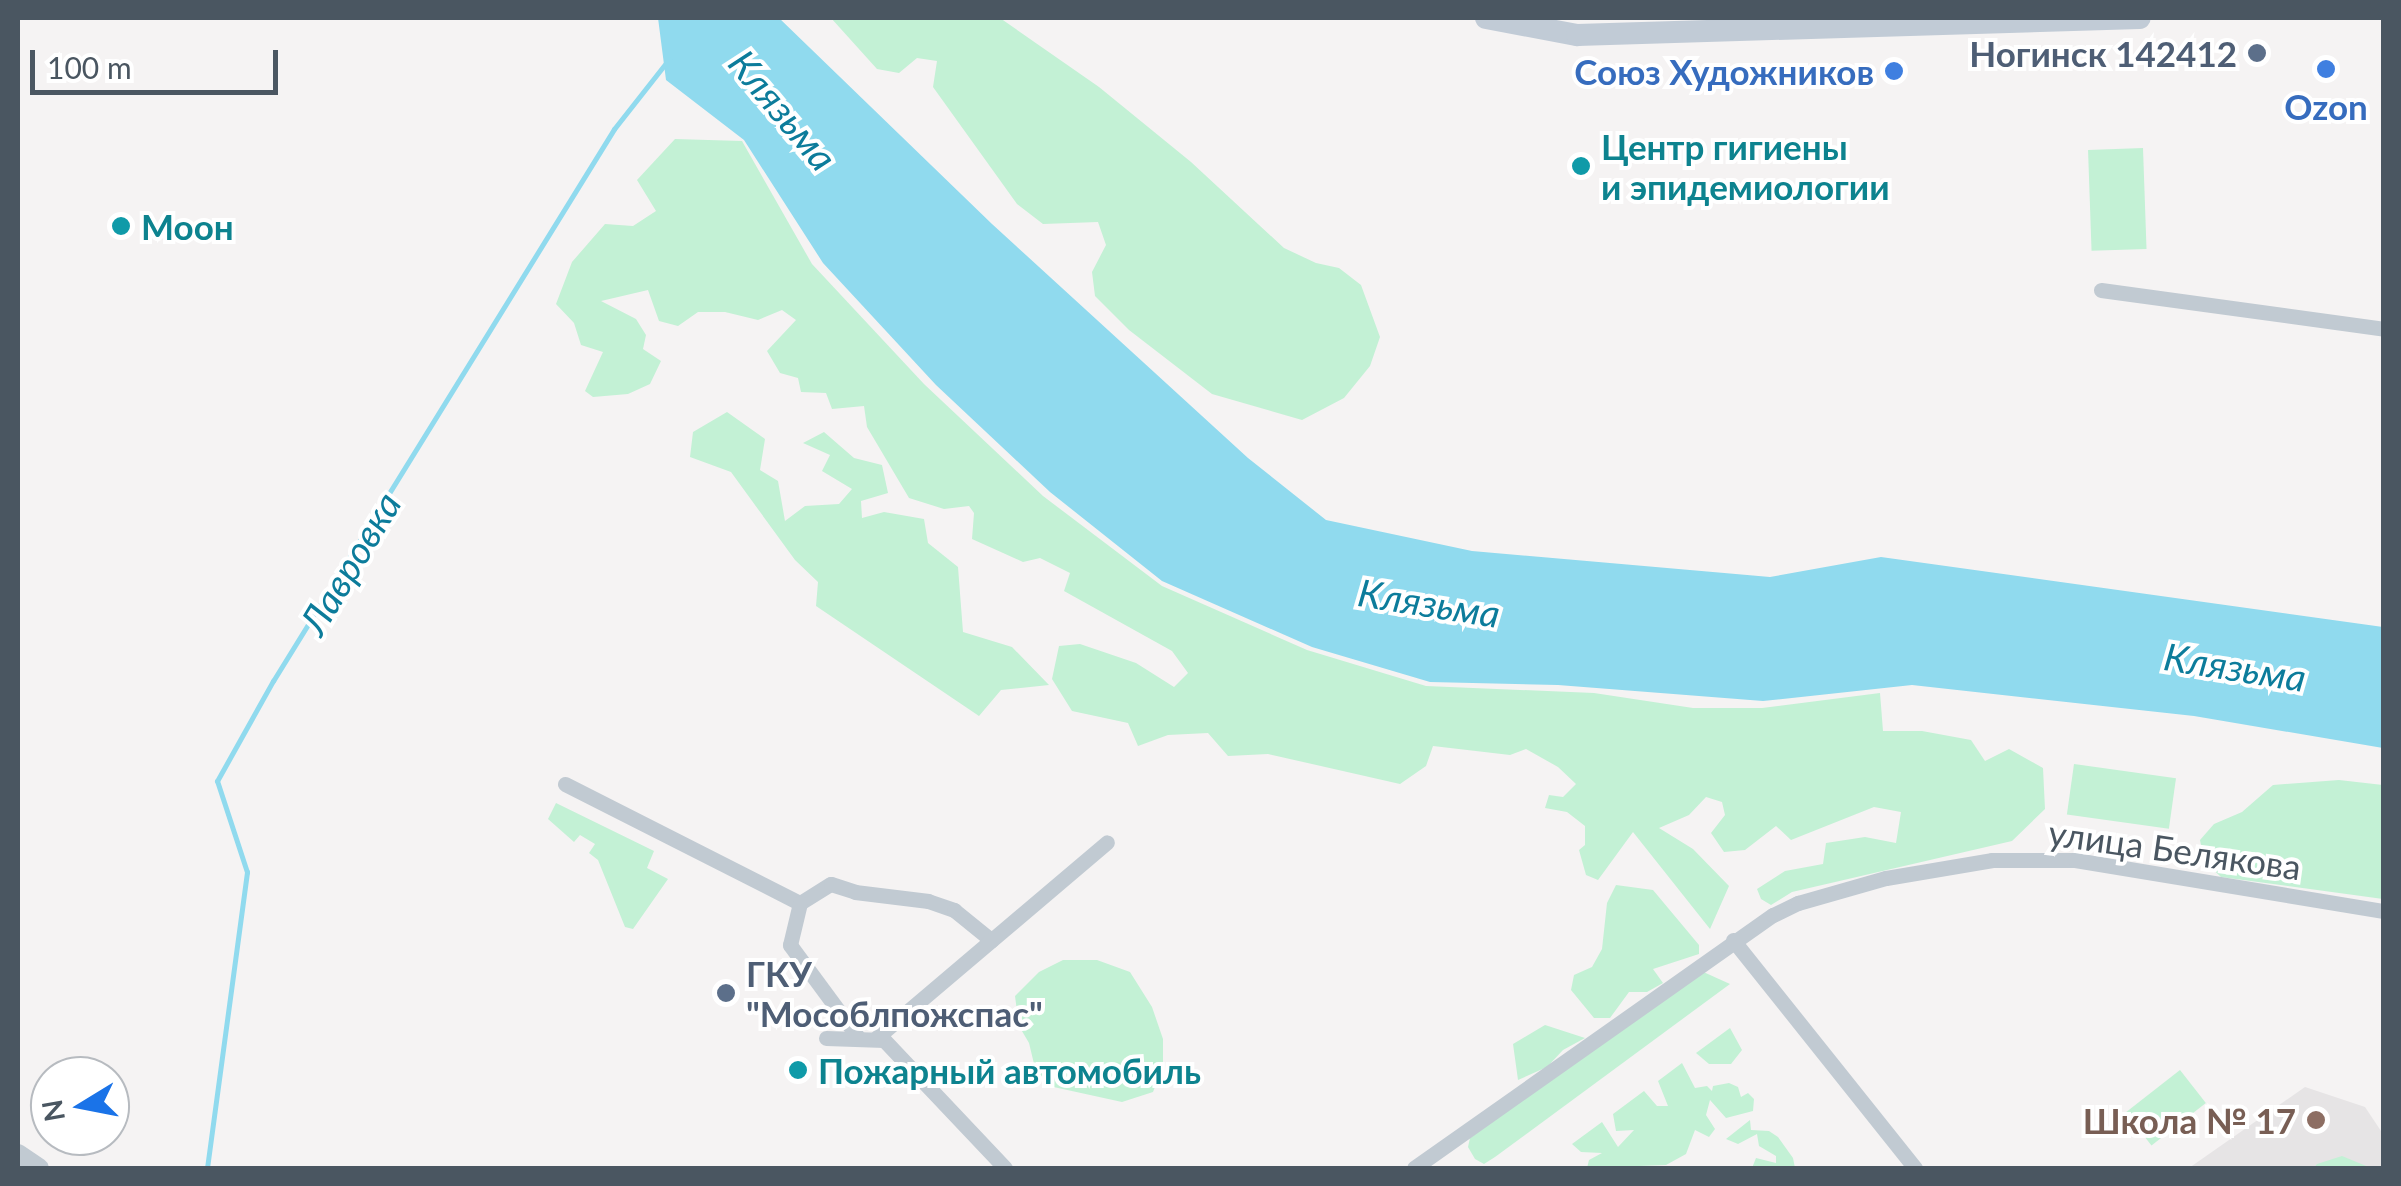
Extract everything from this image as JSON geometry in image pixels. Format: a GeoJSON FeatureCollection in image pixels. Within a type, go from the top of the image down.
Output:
{"type":"FeatureCollection","features":[{"type":"Feature","properties":{"kind":"main road"},"geometry":{"type":"LineString","coordinates":[[1486,18],[1577,35],[2140,18]]}},
{"type":"Feature","properties":{"kind":"street"},"geometry":{"type":"LineString","coordinates":[[2101,290],[2384,329]]}},
{"type":"Feature","properties":{"kind":"street"},"geometry":{"type":"LineString","coordinates":[[565,784],[800,904]]}},
{"type":"Feature","properties":{"kind":"street"},"geometry":{"type":"LineString","coordinates":[[875,1038],[1107,842]]}},
{"type":"Feature","properties":{"kind":"street","name":"улица Белякова"},"geometry":{"type":"LineString","coordinates":[[1414,1168],[1733,940],[1778,913],[1823,896],[1919,870],[2022,858],[2098,862],[2384,911]]}},
{"type":"Feature","properties":{"kind":"street"},"geometry":{"type":"LineString","coordinates":[[858,1036],[790,945],[800,904],[831,884],[854,892],[928,901],[954,910],[991,940]]}},
{"type":"Feature","properties":{"kind":"street"},"geometry":{"type":"LineString","coordinates":[[1733,940],[1915,1168]]}},
{"type":"Feature","properties":{"kind":"street"},"geometry":{"type":"LineString","coordinates":[[826,1038],[858,1036],[884,1040],[1005,1168]]}},
{"type":"Feature","properties":{"kind":"street"},"geometry":{"type":"LineString","coordinates":[[18,1154],[39,1168]]}},
{"type":"Feature","properties":{"kind":"shaded area","name":"Школа № 17"},"geometry":{"type":"Polygon","coordinates":[[[2305,1087],[2365,1107],[2383,1134],[2383,1168],[2189,1168],[2305,1087]]]}},
{"type":"Feature","properties":{"kind":"green space"},"geometry":{"type":"Polygon","coordinates":[[[831,18],[1000,18],[1099,87],[1191,162],[1284,248],[1316,263],[1339,268],[1361,285],[1380,337],[1370,366],[1344,398],[1302,420],[1212,394],[1129,330],[1095,296],[1092,272],[1106,245],[1098,222],[1043,224],[1017,204],[933,87],[937,61],[917,58],[899,73],[877,69],[831,18]]]}},
{"type":"Feature","properties":{"kind":"green space"},"geometry":{"type":"Polygon","coordinates":[[[675,139],[742,141],[812,264],[924,384],[1043,496],[1162,586],[1307,650],[1426,686],[1594,693],[1693,708],[1762,708],[1880,693],[1883,731],[1922,731],[1971,740],[1985,761],[2009,749],[2043,768],[2045,809],[2012,841],[1792,892],[1771,905],[1761,899],[1757,889],[1785,871],[1823,864],[1826,843],[1865,837],[1896,843],[1901,812],[1874,807],[1791,840],[1776,826],[1745,850],[1724,852],[1711,833],[1725,815],[1722,802],[1706,797],[1689,815],[1659,828],[1693,849],[1729,886],[1710,929],[1633,832],[1598,880],[1586,875],[1579,850],[1585,845],[1585,826],[1567,812],[1545,808],[1549,795],[1563,797],[1576,784],[1558,767],[1526,749],[1510,755],[1433,746],[1426,766],[1400,784],[1268,754],[1228,756],[1208,733],[1168,735],[1138,746],[1128,723],[1072,711],[1052,679],[1059,646],[1080,644],[1136,663],[1174,687],[1188,673],[1172,651],[1064,591],[1070,573],[1040,558],[1023,562],[972,539],[974,513],[969,506],[944,509],[909,498],[867,427],[864,406],[832,409],[826,393],[801,392],[798,378],[780,373],[767,351],[796,320],[782,310],[758,320],[725,312],[698,312],[678,326],[659,321],[648,290],[601,301],[636,319],[646,335],[643,349],[661,361],[650,384],[628,394],[593,397],[585,391],[603,352],[581,345],[574,323],[556,304],[572,262],[605,224],[633,226],[656,211],[637,180],[675,139]]]}},
{"type":"Feature","properties":{"kind":"green space"},"geometry":{"type":"Polygon","coordinates":[[[2143,148],[2147,249],[2092,251],[2088,150],[2143,148]]]}},
{"type":"Feature","properties":{"kind":"green space"},"geometry":{"type":"Polygon","coordinates":[[[727,412],[765,439],[760,470],[778,481],[785,521],[805,506],[839,504],[852,489],[822,471],[830,455],[803,443],[824,432],[854,458],[882,465],[888,493],[861,501],[862,518],[884,512],[924,519],[928,543],[958,567],[963,632],[1012,647],[1049,685],[1001,690],[979,716],[816,606],[818,582],[795,560],[731,472],[690,457],[693,432],[727,412]]]}},
{"type":"Feature","properties":{"kind":"green space"},"geometry":{"type":"Polygon","coordinates":[[[2074,764],[2176,778],[2169,829],[2067,815],[2074,764]]]}},
{"type":"Feature","properties":{"kind":"green space"},"geometry":{"type":"Polygon","coordinates":[[[2339,780],[2383,785],[2383,899],[2221,877],[2204,861],[2200,840],[2214,824],[2242,812],[2273,785],[2339,780]]]}},
{"type":"Feature","properties":{"kind":"green space"},"geometry":{"type":"Polygon","coordinates":[[[556,803],[654,851],[647,868],[668,879],[633,929],[625,927],[598,860],[589,853],[595,844],[580,835],[574,842],[548,819],[556,803]]]}},
{"type":"Feature","properties":{"kind":"green space"},"geometry":{"type":"Polygon","coordinates":[[[1616,885],[1653,890],[1699,945],[1699,954],[1653,969],[1663,983],[1647,992],[1629,992],[1610,1018],[1594,1018],[1571,990],[1574,975],[1592,967],[1602,949],[1607,903],[1616,885]]]}},
{"type":"Feature","properties":{"kind":"green space"},"geometry":{"type":"Polygon","coordinates":[[[1063,960],[1097,960],[1130,972],[1152,1007],[1163,1039],[1163,1067],[1153,1092],[1122,1102],[1049,1086],[1035,1068],[1029,1043],[1019,1026],[1015,996],[1039,972],[1063,960]]]}},
{"type":"Feature","properties":{"kind":"green space"},"geometry":{"type":"Polygon","coordinates":[[[1699,970],[1730,984],[1495,1157],[1484,1164],[1475,1159],[1468,1147],[1470,1138],[1699,970]]]}},
{"type":"Feature","properties":{"kind":"green space"},"geometry":{"type":"Polygon","coordinates":[[[1545,1025],[1585,1038],[1563,1050],[1547,1067],[1518,1080],[1513,1044],[1545,1025]]]}},
{"type":"Feature","properties":{"kind":"green space"},"geometry":{"type":"Polygon","coordinates":[[[1730,1028],[1742,1050],[1731,1064],[1709,1064],[1696,1053],[1730,1028]]]}},
{"type":"Feature","properties":{"kind":"green space"},"geometry":{"type":"Polygon","coordinates":[[[1682,1063],[1695,1088],[1707,1086],[1712,1091],[1713,1086],[1729,1083],[1738,1087],[1741,1097],[1748,1093],[1754,1099],[1753,1111],[1726,1118],[1710,1100],[1706,1115],[1715,1129],[1709,1137],[1695,1130],[1686,1154],[1666,1165],[1587,1168],[1589,1160],[1602,1153],[1581,1152],[1572,1144],[1602,1122],[1618,1147],[1634,1130],[1616,1131],[1613,1114],[1644,1091],[1657,1106],[1668,1106],[1658,1081],[1682,1063]]]}},
{"type":"Feature","properties":{"kind":"green space"},"geometry":{"type":"Polygon","coordinates":[[[2180,1070],[2206,1103],[2151,1146],[2126,1112],[2180,1070]]]}},
{"type":"Feature","properties":{"kind":"green space"},"geometry":{"type":"Polygon","coordinates":[[[1750,1120],[1751,1130],[1769,1131],[1778,1137],[1793,1158],[1795,1168],[1752,1168],[1756,1158],[1776,1163],[1776,1156],[1759,1146],[1757,1134],[1738,1144],[1726,1139],[1750,1120]]]}},
{"type":"Feature","properties":{"kind":"green space"},"geometry":{"type":"Polygon","coordinates":[[[2342,1156],[2371,1168],[2314,1168],[2342,1156]]]}},
{"type":"Feature","properties":{"kind":"water","name":"Клязьма"},"geometry":{"type":"Polygon","coordinates":[[[658,18],[779,18],[992,224],[1248,458],[1326,520],[1472,551],[1770,577],[1881,557],[2383,627],[2383,748],[2194,716],[1912,685],[1763,701],[1558,685],[1430,682],[1312,647],[1162,581],[1050,492],[936,385],[823,263],[744,140],[666,80],[658,18]]]}},
{"type":"Feature","properties":{"kind":"waterway","name":"Лавровка"},"geometry":{"type":"LineString","coordinates":[[207,1168],[247,872],[217,781],[273,681],[614,129],[669,59]]}},
{"type":"Feature","properties":{"kind":"place","name":"Ногинск 142412"},"geometry":{"type":"Point","coordinates":[2257,53]}},
{"type":"Feature","properties":{"kind":"place","name":"Ozon"},"geometry":{"type":"Point","coordinates":[2326,69]}},
{"type":"Feature","properties":{"kind":"place","name":"Союз Художников"},"geometry":{"type":"Point","coordinates":[1894,71]}},
{"type":"Feature","properties":{"kind":"place","name":"Центр гигиены и эпидемиологии"},"geometry":{"type":"Point","coordinates":[1581,166]}},
{"type":"Feature","properties":{"kind":"place","name":"Моон"},"geometry":{"type":"Point","coordinates":[121,226]}},
{"type":"Feature","properties":{"kind":"place","name":"ГКУ \"Мособлпожспас\""},"geometry":{"type":"Point","coordinates":[726,993]}},
{"type":"Feature","properties":{"kind":"place","name":"Пожарный автомобиль"},"geometry":{"type":"Point","coordinates":[798,1070]}},
{"type":"Feature","properties":{"kind":"place","name":"Школа № 17"},"geometry":{"type":"Point","coordinates":[2316,1120]}}]}
